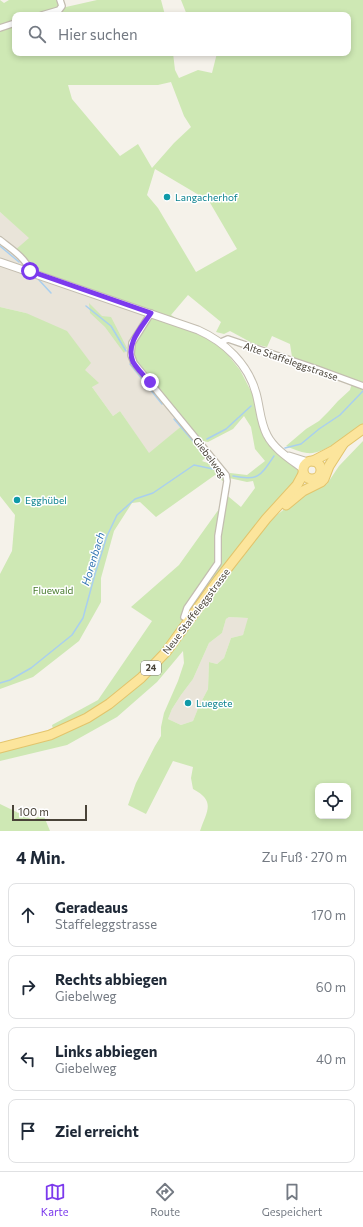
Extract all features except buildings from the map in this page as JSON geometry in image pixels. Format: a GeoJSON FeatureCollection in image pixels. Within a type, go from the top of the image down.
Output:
{"type":"FeatureCollection","features":[{"type":"Feature","properties":{"kind":"main road","name":"24"},"geometry":{"type":"LineString","coordinates":[[306,466],[334,450],[363,429]]}},
{"type":"Feature","properties":{"kind":"main road","name":"24"},"geometry":{"type":"LineString","coordinates":[[257,531],[269,522],[293,498],[324,479],[329,466],[343,444]]}},
{"type":"Feature","properties":{"kind":"main road","name":"24"},"geometry":{"type":"LineString","coordinates":[[321,470],[334,450]]}},
{"type":"Feature","properties":{"kind":"main road"},"geometry":{"type":"LineString","coordinates":[[319,464],[321,470],[317,478],[312,480],[306,478],[306,466],[319,464]]}},
{"type":"Feature","properties":{"kind":"main road","name":"Neue Staffeleggstrasse"},"geometry":{"type":"LineString","coordinates":[[0,748],[50,735],[86,718],[109,704],[141,678],[166,652],[219,579],[266,519],[297,485],[306,466]]}},
{"type":"Feature","properties":{"kind":"main road","name":"24"},"geometry":{"type":"LineString","coordinates":[[293,498],[300,488],[312,480]]}},
{"type":"Feature","properties":{"kind":"street"},"geometry":{"type":"LineString","coordinates":[[52,12],[59,10],[62,6],[60,0]]}},
{"type":"Feature","properties":{"kind":"street"},"geometry":{"type":"LineString","coordinates":[[0,28],[12,24]]}},
{"type":"Feature","properties":{"kind":"street"},"geometry":{"type":"LineString","coordinates":[[0,240],[24,261],[30,271]]}},
{"type":"Feature","properties":{"kind":"street"},"geometry":{"type":"LineString","coordinates":[[0,262],[30,271],[198,330],[221,342],[231,351],[250,378],[256,393],[267,434],[273,444],[281,452],[293,457],[306,466]]}},
{"type":"Feature","properties":{"kind":"street","name":"Giebelweg"},"geometry":{"type":"LineString","coordinates":[[151,313],[132,343],[131,356],[134,363],[226,475],[227,481],[218,536],[218,563],[187,608],[184,617]]}},
{"type":"Feature","properties":{"kind":"street","name":"Alte Staffeleggstrasse"},"geometry":{"type":"LineString","coordinates":[[221,342],[228,339],[313,367],[363,386]]}},
{"type":"Feature","properties":{"kind":"shaded area"},"geometry":{"type":"Polygon","coordinates":[[[0,212],[30,238],[151,313],[184,424],[149,454],[120,411],[113,416],[92,387],[26,313],[0,307],[0,212]]]}},
{"type":"Feature","properties":{"kind":"shaded area"},"geometry":{"type":"Polygon","coordinates":[[[229,617],[249,618],[243,635],[231,638],[224,658],[217,664],[209,662],[208,689],[193,721],[181,725],[168,719],[172,709],[193,679],[209,643],[222,633],[226,619],[229,617]]]}},
{"type":"Feature","properties":{"kind":"green space","name":"Fluewald"},"geometry":{"type":"Polygon","coordinates":[[[0,0],[4,3],[9,0],[60,0],[66,7],[97,0],[161,0],[164,12],[12,12],[12,56],[173,56],[175,70],[179,78],[198,70],[212,73],[216,56],[351,56],[351,12],[186,12],[181,0],[363,0],[363,424],[329,447],[314,453],[304,453],[286,446],[306,429],[319,421],[350,390],[353,379],[292,357],[290,344],[272,336],[267,347],[254,344],[230,331],[224,334],[216,332],[221,322],[188,295],[171,315],[224,350],[240,370],[255,399],[267,443],[279,456],[296,466],[300,476],[238,558],[278,514],[298,499],[327,484],[339,466],[363,441],[363,831],[200,831],[207,812],[207,802],[200,793],[193,789],[191,778],[193,767],[173,761],[146,814],[128,805],[136,783],[161,736],[164,713],[184,663],[183,651],[157,682],[117,717],[67,745],[0,761],[0,743],[53,729],[52,725],[98,700],[152,621],[131,607],[179,565],[219,509],[223,492],[241,507],[255,488],[253,481],[247,482],[229,478],[230,473],[247,475],[265,461],[255,449],[251,427],[244,416],[233,429],[208,442],[202,441],[207,456],[202,461],[224,469],[224,482],[215,475],[156,517],[140,502],[132,503],[114,531],[101,578],[101,602],[79,641],[33,677],[0,689],[0,574],[12,551],[15,515],[0,496],[0,307],[26,313],[67,331],[91,363],[85,370],[99,383],[92,387],[113,416],[120,411],[149,453],[184,424],[134,363],[132,343],[151,314],[36,271],[28,266],[14,251],[29,238],[0,212],[0,0]],[[171,82],[158,85],[68,85],[72,99],[120,156],[138,144],[152,168],[174,143],[191,127],[184,116],[171,82]],[[155,169],[147,195],[158,208],[196,272],[237,249],[209,201],[155,169]],[[229,617],[226,619],[222,633],[209,643],[193,679],[172,709],[168,719],[181,725],[193,721],[208,689],[209,662],[217,664],[224,658],[231,638],[243,635],[248,618],[229,617]]]}},
{"type":"Feature","properties":{"kind":"green space"},"geometry":{"type":"Polygon","coordinates":[[[89,303],[102,316],[111,317],[127,348],[124,353],[105,327],[90,313],[89,303]]]}},
{"type":"Feature","properties":{"kind":"green space"},"geometry":{"type":"Polygon","coordinates":[[[0,804],[33,820],[43,814],[50,831],[0,831],[0,804]]]}},
{"type":"Feature","properties":{"kind":"waterway"},"geometry":{"type":"LineString","coordinates":[[0,246],[19,262]]}},
{"type":"Feature","properties":{"kind":"waterway"},"geometry":{"type":"LineString","coordinates":[[39,280],[51,293]]}},
{"type":"Feature","properties":{"kind":"waterway"},"geometry":{"type":"LineString","coordinates":[[86,306],[111,326],[126,351]]}},
{"type":"Feature","properties":{"kind":"waterway"},"geometry":{"type":"LineString","coordinates":[[130,364],[162,404]]}},
{"type":"Feature","properties":{"kind":"waterway","name":"Horenbach"},"geometry":{"type":"LineString","coordinates":[[285,448],[301,444],[319,429],[340,415],[363,391]]}},
{"type":"Feature","properties":{"kind":"waterway"},"geometry":{"type":"LineString","coordinates":[[207,439],[226,429],[251,406]]}},
{"type":"Feature","properties":{"kind":"waterway"},"geometry":{"type":"LineString","coordinates":[[174,419],[193,441]]}},
{"type":"Feature","properties":{"kind":"waterway","name":"Horenbach"},"geometry":{"type":"LineString","coordinates":[[233,476],[248,478],[258,476],[274,456]]}},
{"type":"Feature","properties":{"kind":"waterway","name":"Horenbach"},"geometry":{"type":"LineString","coordinates":[[0,683],[10,680],[31,668],[72,635],[83,618],[107,536],[117,515],[135,499],[153,493],[194,465],[218,470]]}},
{"type":"Feature","properties":{"kind":"place","name":"Langacherhof"},"geometry":{"type":"Point","coordinates":[167,197]}},
{"type":"Feature","properties":{"kind":"place","name":"Egghübel"},"geometry":{"type":"Point","coordinates":[17,500]}},
{"type":"Feature","properties":{"kind":"place","name":"Luegete"},"geometry":{"type":"Point","coordinates":[188,703]}},
{"type":"Feature","properties":{"kind":"route"},"geometry":{"type":"LineString","coordinates":[[30,271],[151,313],[132,343],[131,356],[134,363],[150,382]]}}]}
